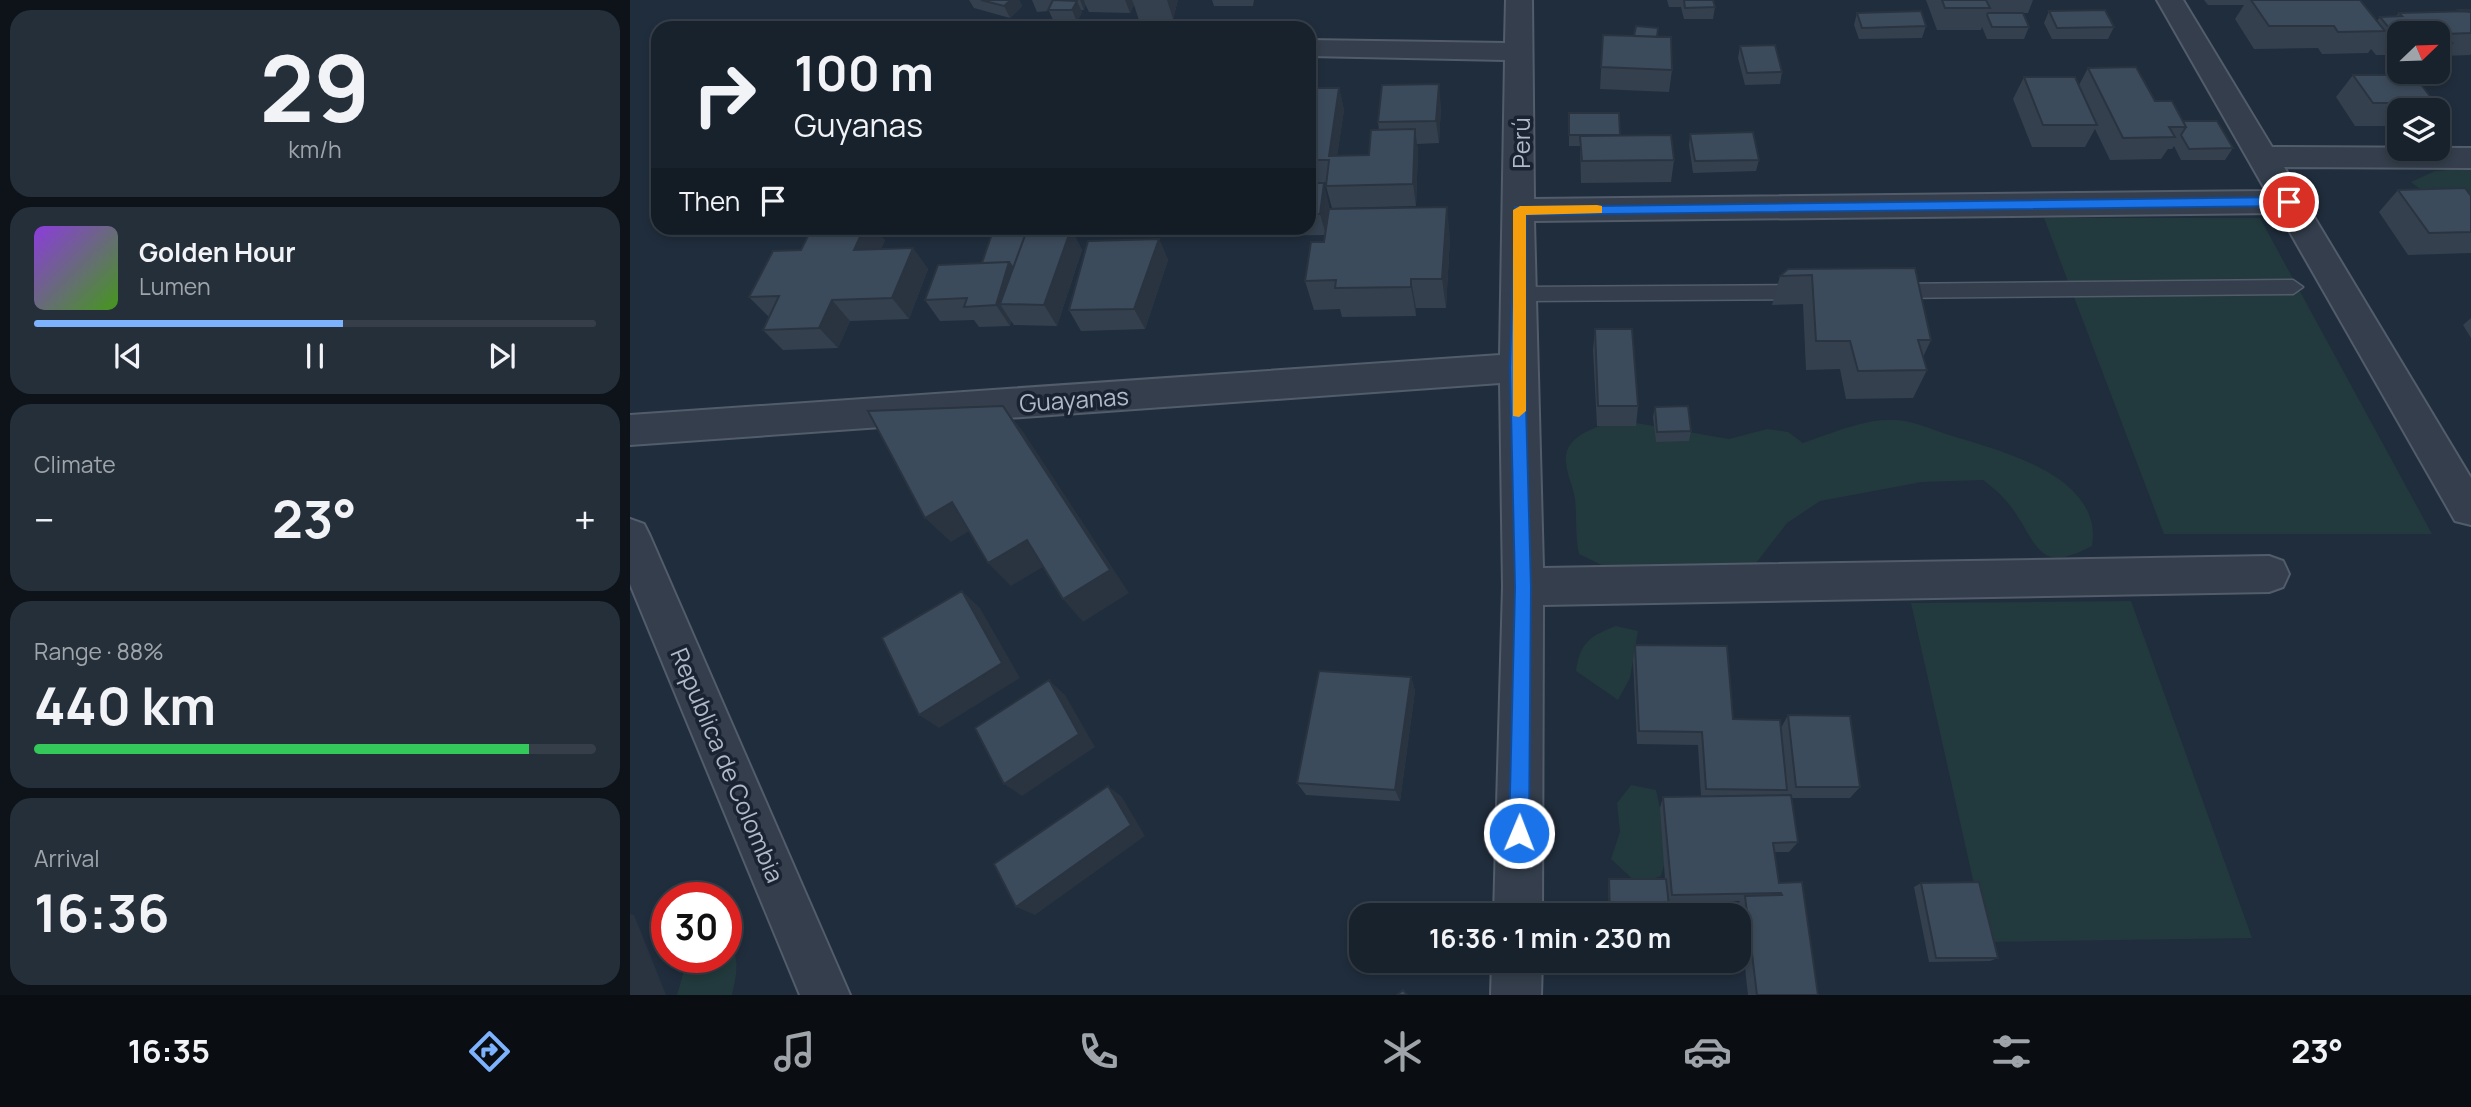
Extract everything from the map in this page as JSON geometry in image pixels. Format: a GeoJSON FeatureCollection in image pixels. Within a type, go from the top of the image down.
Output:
{"type":"FeatureCollection","features":[{"type":"Feature","properties":{"kind":"street","name":"Perú"},"geometry":{"type":"LineString","coordinates":[[1518,903],[1523,587],[1518,368],[1519,0]]}},
{"type":"Feature","properties":{"kind":"street"},"geometry":{"type":"LineString","coordinates":[[2170,0],[2469,509]]}},
{"type":"Feature","properties":{"kind":"street"},"geometry":{"type":"LineString","coordinates":[[1316,48],[1519,52]]}},
{"type":"Feature","properties":{"kind":"street"},"geometry":{"type":"LineString","coordinates":[[2263,157],[2471,158]]}},
{"type":"Feature","properties":{"kind":"street"},"geometry":{"type":"LineString","coordinates":[[1520,210],[2289,202]]}},
{"type":"Feature","properties":{"kind":"street","name":"Guayanas"},"geometry":{"type":"LineString","coordinates":[[630,430],[1518,368]]}},
{"type":"Feature","properties":{"kind":"street","name":"Republica de Colombia"},"geometry":{"type":"LineString","coordinates":[[630,536],[825,995]]}},
{"type":"Feature","properties":{"kind":"street"},"geometry":{"type":"LineString","coordinates":[[1523,587],[2269,574]]}},
{"type":"Feature","properties":{"kind":"street"},"geometry":{"type":"LineString","coordinates":[[1516,995],[1517,973]]}},
{"type":"Feature","properties":{"kind":"lane"},"geometry":{"type":"LineString","coordinates":[[1865,291],[2293,287]]}},
{"type":"Feature","properties":{"kind":"lane"},"geometry":{"type":"LineString","coordinates":[[1519,294],[1823,292]]}},
{"type":"Feature","properties":{"kind":"green space"},"geometry":{"type":"Polygon","coordinates":[[[2471,168],[2471,211],[2441,205],[2411,182],[2435,171],[2471,168]]]}},
{"type":"Feature","properties":{"kind":"green space"},"geometry":{"type":"Polygon","coordinates":[[[2044,218],[2260,218],[2432,534],[2164,534],[2044,218]]]}},
{"type":"Feature","properties":{"kind":"green space"},"geometry":{"type":"Polygon","coordinates":[[[1619,420],[1729,439],[1767,429],[1788,432],[1803,443],[1873,421],[1910,422],[2019,458],[2065,484],[2082,501],[2091,522],[2092,546],[2074,554],[2051,557],[2036,545],[2011,506],[1983,480],[1922,482],[1820,501],[1787,523],[1750,571],[1620,574],[1579,554],[1576,507],[1566,463],[1566,453],[1570,445],[1583,433],[1619,420]]]}},
{"type":"Feature","properties":{"kind":"green space"},"geometry":{"type":"Polygon","coordinates":[[[2131,601],[2252,938],[1987,942],[1911,603],[2131,601]]]}},
{"type":"Feature","properties":{"kind":"green space"},"geometry":{"type":"Polygon","coordinates":[[[1616,626],[1638,631],[1630,678],[1618,700],[1576,671],[1580,653],[1588,641],[1616,626]]]}},
{"type":"Feature","properties":{"kind":"green space"},"geometry":{"type":"Polygon","coordinates":[[[1631,785],[1656,790],[1669,848],[1661,876],[1638,884],[1611,859],[1620,832],[1617,803],[1631,785]]]}},
{"type":"Feature","properties":{"kind":"green space"},"geometry":{"type":"Polygon","coordinates":[[[683,973],[736,973],[732,995],[677,995],[683,973]]]}},
{"type":"Feature","properties":{"kind":"building"},"geometry":{"type":"Polygon","coordinates":[[[981,0],[1011,0],[1004,6],[981,0]]]}},
{"type":"Feature","properties":{"kind":"building"},"geometry":{"type":"Polygon","coordinates":[[[1053,0],[1077,1],[1072,10],[1048,10],[1053,0]]]}},
{"type":"Feature","properties":{"kind":"building"},"geometry":{"type":"Polygon","coordinates":[[[1684,0],[1713,0],[1715,7],[1685,8],[1684,0]]]}},
{"type":"Feature","properties":{"kind":"building"},"geometry":{"type":"Polygon","coordinates":[[[1942,0],[1986,0],[1990,8],[1945,8],[1942,0]]]}},
{"type":"Feature","properties":{"kind":"building"},"geometry":{"type":"Polygon","coordinates":[[[2251,0],[2360,0],[2385,31],[2338,32],[2334,26],[2269,26],[2251,0]]]}},
{"type":"Feature","properties":{"kind":"building"},"geometry":{"type":"Polygon","coordinates":[[[2105,10],[2114,27],[2057,28],[2049,11],[2105,10]]]}},
{"type":"Feature","properties":{"kind":"building"},"geometry":{"type":"Polygon","coordinates":[[[1921,11],[1926,26],[1862,28],[1857,13],[1921,11]]]}},
{"type":"Feature","properties":{"kind":"building"},"geometry":{"type":"Polygon","coordinates":[[[2471,11],[2471,33],[2450,34],[2450,21],[2387,21],[2387,26],[2380,17],[2402,16],[2399,13],[2471,11]]]}},
{"type":"Feature","properties":{"kind":"building"},"geometry":{"type":"Polygon","coordinates":[[[1988,13],[2023,13],[2029,27],[1992,27],[1988,13]]]}},
{"type":"Feature","properties":{"kind":"building"},"geometry":{"type":"Polygon","coordinates":[[[1636,26],[1658,28],[1657,37],[1634,36],[1636,26]]]}},
{"type":"Feature","properties":{"kind":"building"},"geometry":{"type":"Polygon","coordinates":[[[1603,35],[1671,37],[1672,70],[1601,67],[1603,35]]]}},
{"type":"Feature","properties":{"kind":"building"},"geometry":{"type":"Polygon","coordinates":[[[1775,45],[1782,72],[1747,73],[1740,46],[1775,45]]]}},
{"type":"Feature","properties":{"kind":"building"},"geometry":{"type":"Polygon","coordinates":[[[2136,67],[2155,101],[2172,101],[2186,127],[2169,127],[2175,137],[2123,138],[2088,68],[2136,67]]]}},
{"type":"Feature","properties":{"kind":"building"},"geometry":{"type":"Polygon","coordinates":[[[2353,75],[2387,75],[2387,84],[2421,84],[2431,98],[2387,98],[2387,103],[2373,103],[2353,75]]]}},
{"type":"Feature","properties":{"kind":"building"},"geometry":{"type":"Polygon","coordinates":[[[2024,77],[2075,77],[2097,125],[2043,125],[2024,77]]]}},
{"type":"Feature","properties":{"kind":"building"},"geometry":{"type":"Polygon","coordinates":[[[1439,84],[1436,121],[1378,122],[1382,85],[1439,84]]]}},
{"type":"Feature","properties":{"kind":"building"},"geometry":{"type":"Polygon","coordinates":[[[1316,88],[1339,88],[1329,156],[1369,155],[1371,130],[1415,129],[1413,184],[1326,186],[1329,160],[1316,160],[1316,88]]]}},
{"type":"Feature","properties":{"kind":"building"},"geometry":{"type":"Polygon","coordinates":[[[1569,113],[1619,113],[1620,135],[1569,135],[1569,113]]]}},
{"type":"Feature","properties":{"kind":"building"},"geometry":{"type":"Polygon","coordinates":[[[2183,121],[2217,121],[2233,148],[2189,149],[2181,135],[2186,127],[2183,121]]]}},
{"type":"Feature","properties":{"kind":"building"},"geometry":{"type":"Polygon","coordinates":[[[1753,132],[1759,160],[1695,161],[1690,134],[1753,132]]]}},
{"type":"Feature","properties":{"kind":"building"},"geometry":{"type":"Polygon","coordinates":[[[1671,135],[1674,160],[1582,161],[1580,136],[1671,135]]]}},
{"type":"Feature","properties":{"kind":"building"},"geometry":{"type":"Polygon","coordinates":[[[1316,183],[1324,183],[1320,214],[1316,214],[1316,183]]]}},
{"type":"Feature","properties":{"kind":"building"},"geometry":{"type":"Polygon","coordinates":[[[2465,188],[2471,196],[2471,232],[2429,233],[2398,190],[2465,188]]]}},
{"type":"Feature","properties":{"kind":"building"},"geometry":{"type":"Polygon","coordinates":[[[1447,207],[1442,279],[1411,279],[1411,287],[1335,288],[1336,280],[1305,281],[1311,242],[1324,242],[1329,209],[1447,207]]]}},
{"type":"Feature","properties":{"kind":"building"},"geometry":{"type":"Polygon","coordinates":[[[808,235],[861,235],[854,250],[913,248],[892,298],[832,300],[819,328],[763,330],[779,296],[749,297],[773,251],[801,250],[808,235]]]}},
{"type":"Feature","properties":{"kind":"building"},"geometry":{"type":"Polygon","coordinates":[[[992,235],[1025,235],[1013,268],[1009,262],[982,263],[992,235]]]}},
{"type":"Feature","properties":{"kind":"building"},"geometry":{"type":"Polygon","coordinates":[[[1025,235],[1069,235],[1044,305],[1000,304],[1025,235]]]}},
{"type":"Feature","properties":{"kind":"building"},"geometry":{"type":"Polygon","coordinates":[[[1159,239],[1134,309],[1069,310],[1088,241],[1159,239]]]}},
{"type":"Feature","properties":{"kind":"building"},"geometry":{"type":"Polygon","coordinates":[[[1009,262],[996,305],[964,307],[967,298],[925,300],[938,265],[1009,262]]]}},
{"type":"Feature","properties":{"kind":"building"},"geometry":{"type":"Polygon","coordinates":[[[1915,268],[1931,340],[1918,340],[1927,370],[1858,371],[1850,341],[1816,341],[1812,275],[1780,276],[1788,269],[1915,268]]]}},
{"type":"Feature","properties":{"kind":"building"},"geometry":{"type":"Polygon","coordinates":[[[1595,329],[1632,329],[1638,406],[1598,406],[1595,329]]]}},
{"type":"Feature","properties":{"kind":"building"},"geometry":{"type":"Polygon","coordinates":[[[1003,406],[1110,570],[1063,599],[1027,540],[988,563],[952,502],[925,518],[868,411],[1003,406]]]}},
{"type":"Feature","properties":{"kind":"building"},"geometry":{"type":"Polygon","coordinates":[[[1688,406],[1691,431],[1657,432],[1655,407],[1688,406]]]}},
{"type":"Feature","properties":{"kind":"building"},"geometry":{"type":"Polygon","coordinates":[[[962,591],[1002,663],[919,715],[882,638],[962,591]]]}},
{"type":"Feature","properties":{"kind":"building"},"geometry":{"type":"Polygon","coordinates":[[[1635,645],[1727,646],[1733,719],[1780,720],[1787,790],[1706,789],[1702,732],[1639,731],[1635,645]]]}},
{"type":"Feature","properties":{"kind":"building"},"geometry":{"type":"Polygon","coordinates":[[[1319,671],[1411,677],[1395,790],[1297,783],[1319,671]]]}},
{"type":"Feature","properties":{"kind":"building"},"geometry":{"type":"Polygon","coordinates":[[[1049,680],[1079,734],[1004,784],[975,728],[1049,680]]]}},
{"type":"Feature","properties":{"kind":"building"},"geometry":{"type":"Polygon","coordinates":[[[1788,715],[1850,716],[1860,787],[1796,787],[1788,715]]]}},
{"type":"Feature","properties":{"kind":"building"},"geometry":{"type":"Polygon","coordinates":[[[1108,786],[1131,825],[1016,907],[994,864],[1108,786]]]}},
{"type":"Feature","properties":{"kind":"building"},"geometry":{"type":"Polygon","coordinates":[[[1791,795],[1798,842],[1773,843],[1779,883],[1802,882],[1818,995],[1757,995],[1751,946],[1751,903],[1746,903],[1745,896],[1782,895],[1781,893],[1672,895],[1663,797],[1791,795]]]}},
{"type":"Feature","properties":{"kind":"building"},"geometry":{"type":"Polygon","coordinates":[[[1609,879],[1666,879],[1669,903],[1610,903],[1609,879]]]}},
{"type":"Feature","properties":{"kind":"building"},"geometry":{"type":"Polygon","coordinates":[[[1979,882],[1998,958],[1936,958],[1921,883],[1979,882]]]}},
{"type":"Feature","properties":{"kind":"slow traffic"},"geometry":{"type":"LineString","coordinates":[[1519,411],[1520,210],[1597,209]]}},
{"type":"Feature","properties":{"kind":"route"},"geometry":{"type":"LineString","coordinates":[[1519,833],[1523,587],[1518,368],[1520,210],[2289,202]]}}]}
